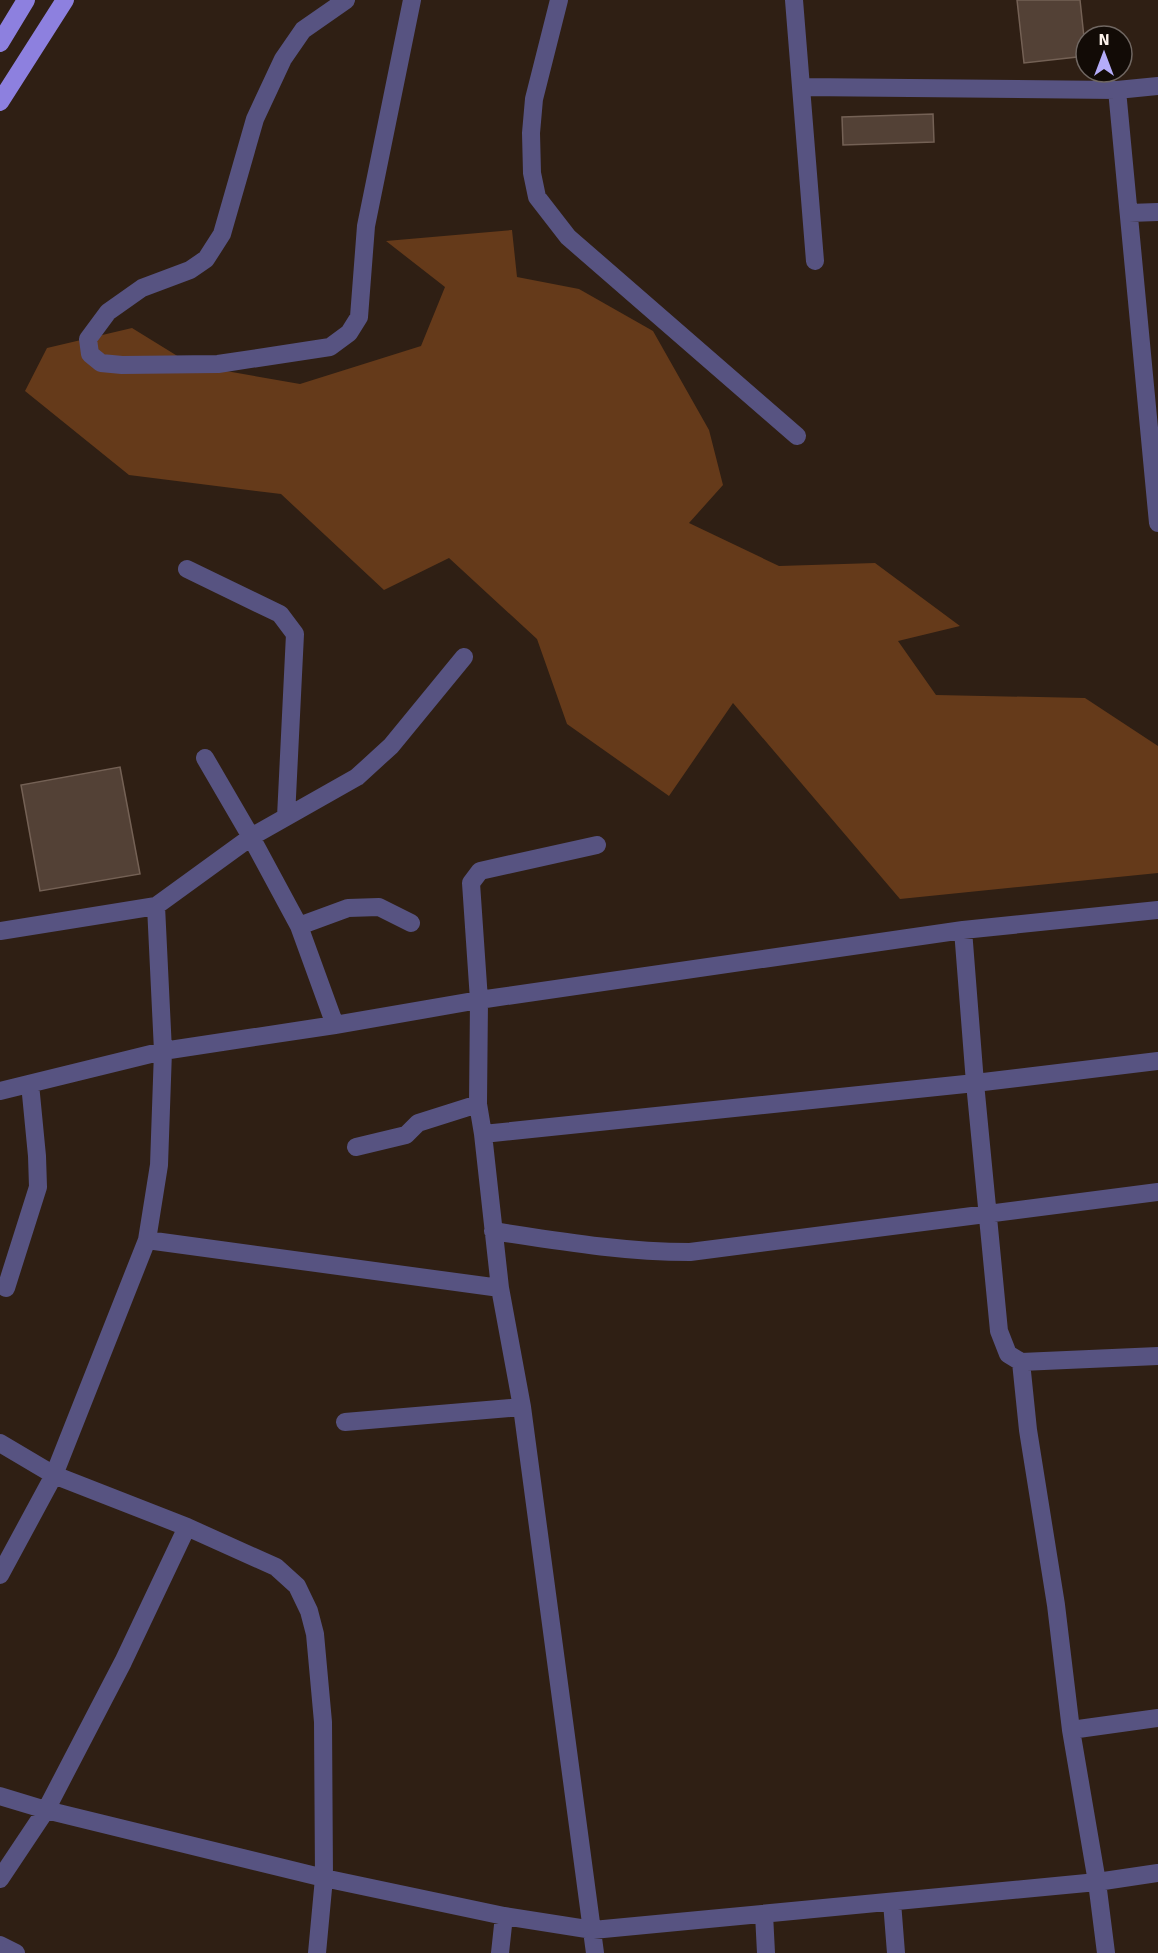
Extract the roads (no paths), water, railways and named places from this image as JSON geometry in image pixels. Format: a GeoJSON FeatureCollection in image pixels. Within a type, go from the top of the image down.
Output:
{"type":"FeatureCollection","features":[{"type":"Feature","properties":{"kind":"main road"},"geometry":{"type":"LineString","coordinates":[[0,43],[26,0]]}},
{"type":"Feature","properties":{"kind":"main road"},"geometry":{"type":"LineString","coordinates":[[0,102],[65,0]]}},
{"type":"Feature","properties":{"kind":"street"},"geometry":{"type":"LineString","coordinates":[[346,0],[303,30],[283,58],[255,119],[222,234],[206,259],[190,270],[142,288],[108,312],[88,339],[90,354],[101,363],[122,365],[218,364],[330,347],[349,333],[359,317],[366,226],[412,0]]}},
{"type":"Feature","properties":{"kind":"street"},"geometry":{"type":"LineString","coordinates":[[560,0],[534,99],[531,133],[532,173],[537,196],[567,237],[797,436]]}},
{"type":"Feature","properties":{"kind":"street"},"geometry":{"type":"LineString","coordinates":[[794,0],[815,261]]}},
{"type":"Feature","properties":{"kind":"street"},"geometry":{"type":"LineString","coordinates":[[802,87],[1117,90],[1158,86]]}},
{"type":"Feature","properties":{"kind":"street"},"geometry":{"type":"LineString","coordinates":[[1117,90],[1158,523]]}},
{"type":"Feature","properties":{"kind":"street"},"geometry":{"type":"LineString","coordinates":[[1129,213],[1158,212]]}},
{"type":"Feature","properties":{"kind":"street"},"geometry":{"type":"LineString","coordinates":[[187,569],[280,614],[295,634],[286,817]]}},
{"type":"Feature","properties":{"kind":"street"},"geometry":{"type":"LineString","coordinates":[[0,931],[156,906],[251,837],[357,777],[391,747],[465,657]]}},
{"type":"Feature","properties":{"kind":"street"},"geometry":{"type":"LineString","coordinates":[[205,758],[299,926],[335,1025]]}},
{"type":"Feature","properties":{"kind":"street"},"geometry":{"type":"LineString","coordinates":[[595,1953],[522,1407],[500,1288],[478,1104],[479,1000],[471,883],[480,871],[597,844]]}},
{"type":"Feature","properties":{"kind":"street"},"geometry":{"type":"LineString","coordinates":[[0,1575],[54,1475],[147,1240],[159,1165],[163,1051],[156,906]]}},
{"type":"Feature","properties":{"kind":"street"},"geometry":{"type":"LineString","coordinates":[[299,926],[348,908],[379,907],[411,923]]}},
{"type":"Feature","properties":{"kind":"street"},"geometry":{"type":"LineString","coordinates":[[0,1091],[163,1051],[479,1000],[963,930],[1158,910]]}},
{"type":"Feature","properties":{"kind":"street"},"geometry":{"type":"LineString","coordinates":[[963,930],[999,1331],[1008,1354],[1021,1362],[1158,1356]]}},
{"type":"Feature","properties":{"kind":"street"},"geometry":{"type":"LineString","coordinates":[[483,1134],[975,1083],[1158,1061]]}},
{"type":"Feature","properties":{"kind":"street"},"geometry":{"type":"LineString","coordinates":[[6,1288],[38,1187],[30,1084]]}},
{"type":"Feature","properties":{"kind":"street"},"geometry":{"type":"LineString","coordinates":[[356,1147],[406,1135],[418,1123],[478,1104]]}},
{"type":"Feature","properties":{"kind":"street"},"geometry":{"type":"LineString","coordinates":[[493,1231],[595,1247],[642,1252],[690,1252],[1158,1192]]}},
{"type":"Feature","properties":{"kind":"street"},"geometry":{"type":"LineString","coordinates":[[147,1240],[500,1288]]}},
{"type":"Feature","properties":{"kind":"street"},"geometry":{"type":"LineString","coordinates":[[1021,1362],[1028,1430],[1056,1605],[1071,1730],[1097,1882],[1106,1953]]}},
{"type":"Feature","properties":{"kind":"street"},"geometry":{"type":"LineString","coordinates":[[345,1422],[522,1407]]}},
{"type":"Feature","properties":{"kind":"street"},"geometry":{"type":"LineString","coordinates":[[0,1443],[54,1475],[187,1527],[276,1567],[297,1586],[309,1611],[315,1634],[323,1722],[324,1878],[317,1953]]}},
{"type":"Feature","properties":{"kind":"street"},"geometry":{"type":"LineString","coordinates":[[0,1879],[46,1810],[123,1662],[187,1527]]}},
{"type":"Feature","properties":{"kind":"street"},"geometry":{"type":"LineString","coordinates":[[1071,1730],[1158,1718]]}},
{"type":"Feature","properties":{"kind":"street"},"geometry":{"type":"LineString","coordinates":[[0,1796],[46,1810],[324,1878],[504,1916],[592,1930],[1097,1882],[1158,1873]]}},
{"type":"Feature","properties":{"kind":"street"},"geometry":{"type":"LineString","coordinates":[[892,1902],[896,1953]]}},
{"type":"Feature","properties":{"kind":"street"},"geometry":{"type":"LineString","coordinates":[[764,1914],[766,1953]]}},
{"type":"Feature","properties":{"kind":"street"},"geometry":{"type":"LineString","coordinates":[[500,1953],[504,1916]]}},
{"type":"Feature","properties":{"kind":"street"},"geometry":{"type":"LineString","coordinates":[[0,1945],[16,1953]]}}]}
